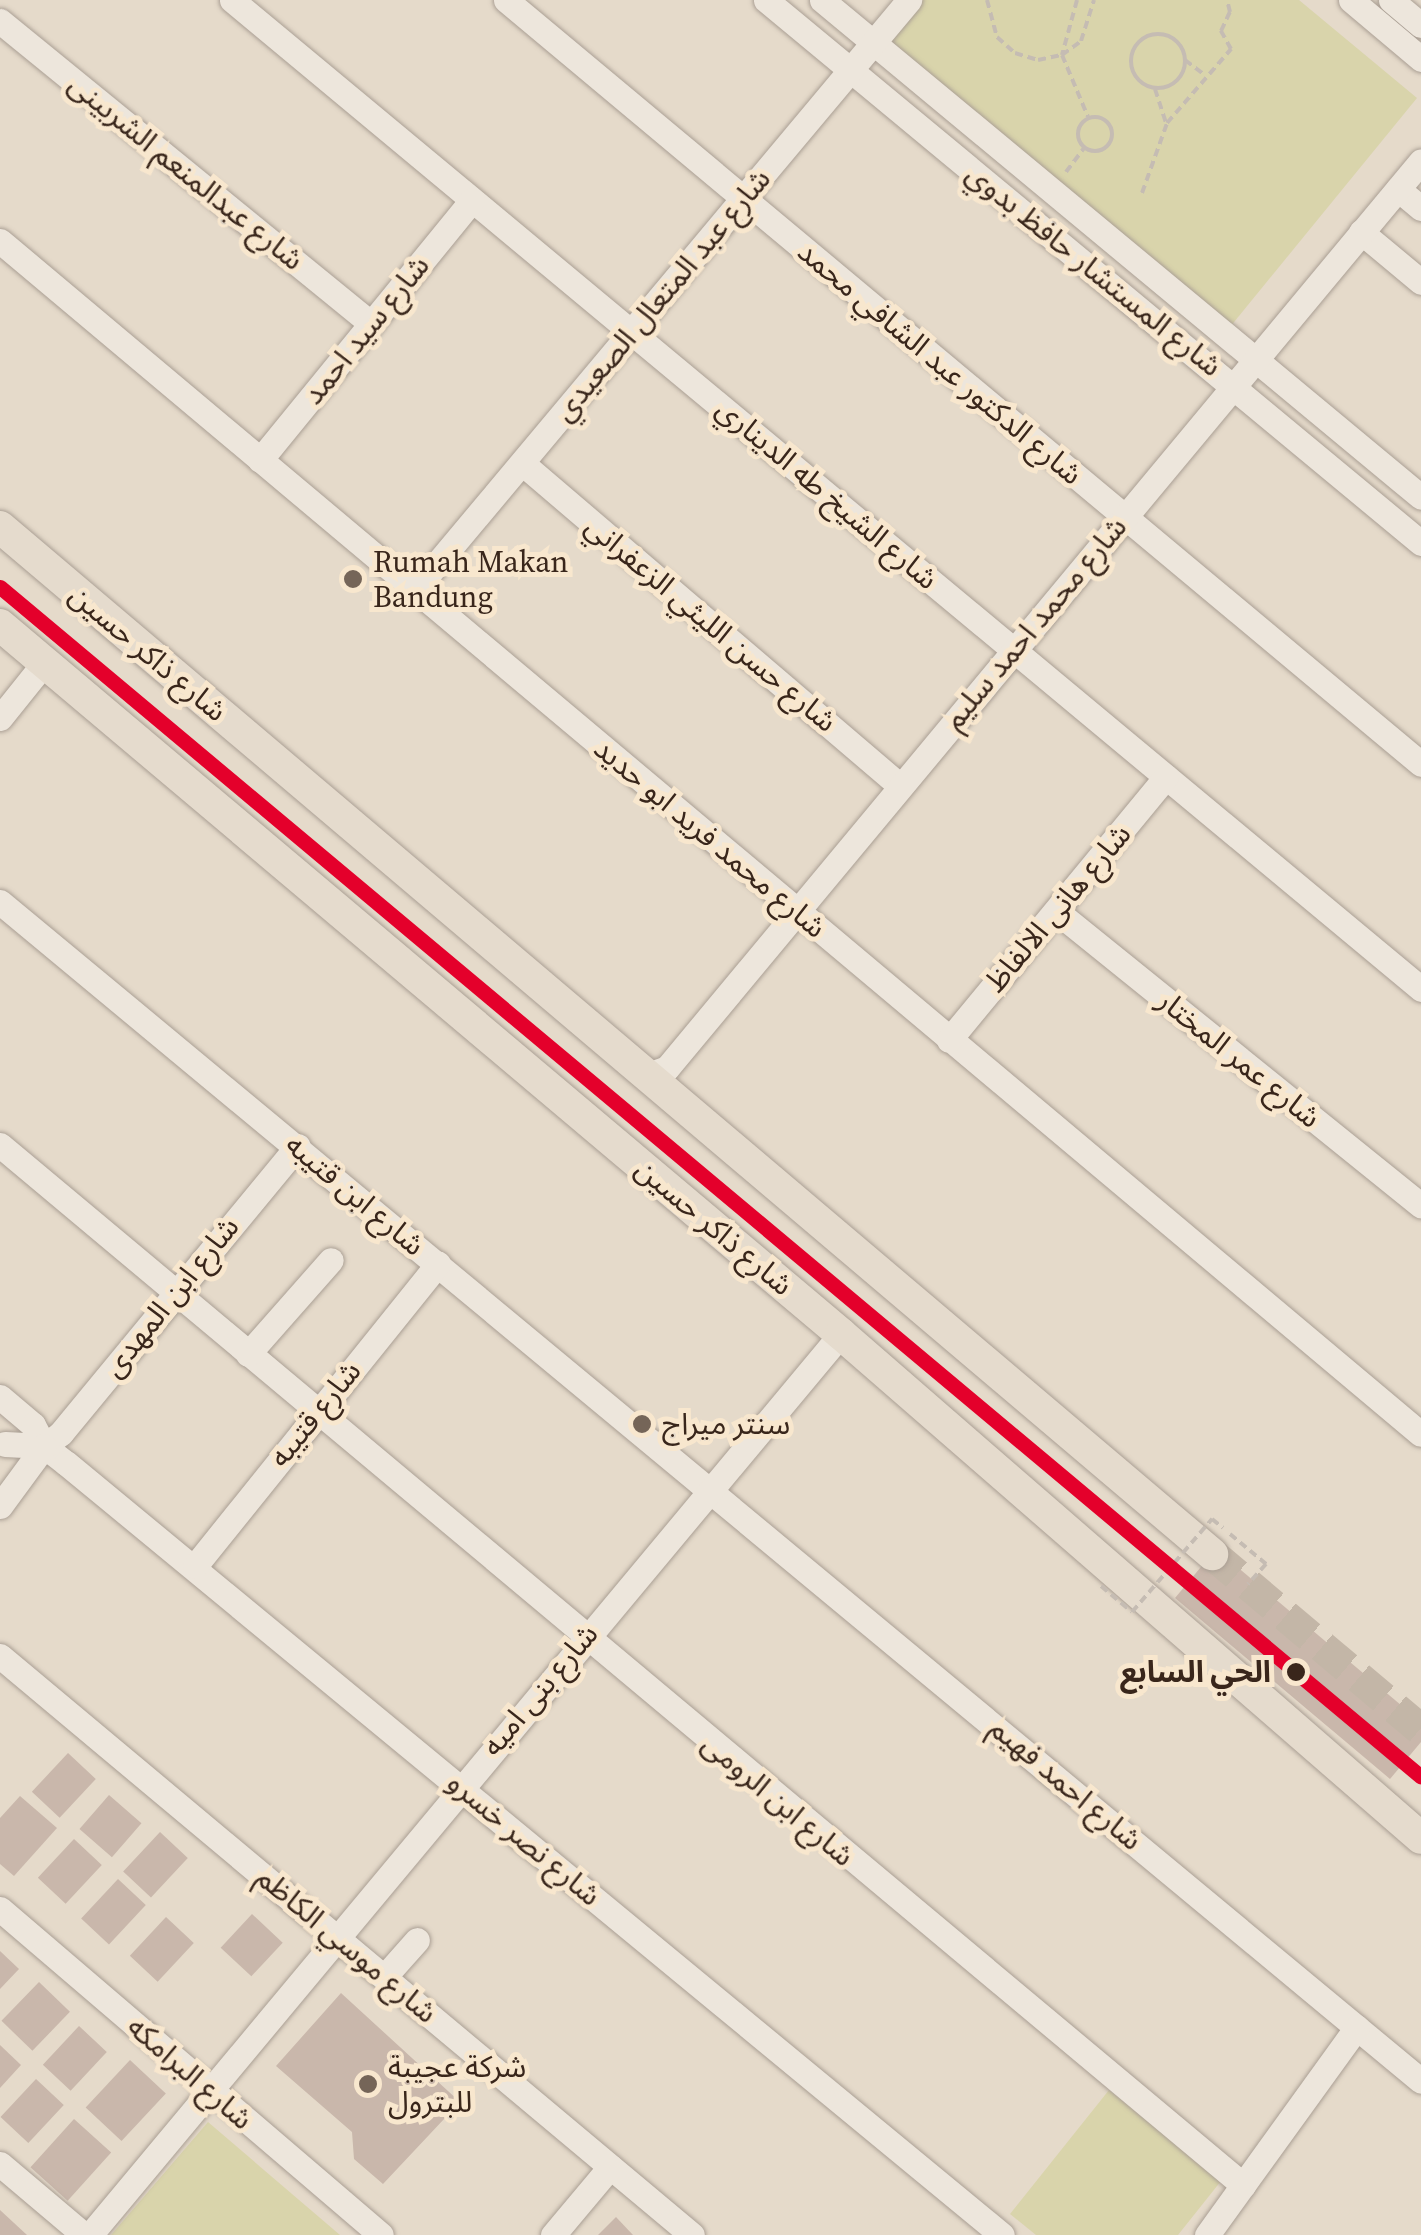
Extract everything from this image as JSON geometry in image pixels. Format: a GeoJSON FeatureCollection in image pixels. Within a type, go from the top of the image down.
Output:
{"type":"FeatureCollection","features":[{"type":"Feature","properties":{"kind":"main road","name":"شارع ذاكر حسين"},"geometry":{"type":"LineString","coordinates":[[0,526],[1212,1554]]}},
{"type":"Feature","properties":{"kind":"main road","name":"شارع ذاكر حسين"},"geometry":{"type":"LineString","coordinates":[[0,625],[841,1334],[1421,1838]]}},
{"type":"Feature","properties":{"kind":"main road"},"geometry":{"type":"LineString","coordinates":[[1246,1682],[1421,1818]]}},
{"type":"Feature","properties":{"kind":"street","name":"شارع الشيخ طه الديناري"},"geometry":{"type":"LineString","coordinates":[[232,0],[1421,989]]}},
{"type":"Feature","properties":{"kind":"street","name":"شارع الدكتور عبد الشافي محمد"},"geometry":{"type":"LineString","coordinates":[[506,0],[1421,764]]}},
{"type":"Feature","properties":{"kind":"street","name":"شارع المستشار حافظ بدوي"},"geometry":{"type":"LineString","coordinates":[[766,0],[1421,543]]}},
{"type":"Feature","properties":{"kind":"street","name":"شارع المستشار حافظ بدوي"},"geometry":{"type":"LineString","coordinates":[[822,0],[1255,360],[1416,484]]}},
{"type":"Feature","properties":{"kind":"street","name":"شارع عبد المتعال الصعيدي"},"geometry":{"type":"LineString","coordinates":[[415,590],[909,0]]}},
{"type":"Feature","properties":{"kind":"street"},"geometry":{"type":"LineString","coordinates":[[1351,0],[1421,58]]}},
{"type":"Feature","properties":{"kind":"street"},"geometry":{"type":"LineString","coordinates":[[1391,0],[1421,26]]}},
{"type":"Feature","properties":{"kind":"street","name":"شارع عبدالمنعم الشربينى"},"geometry":{"type":"LineString","coordinates":[[0,20],[371,324]]}},
{"type":"Feature","properties":{"kind":"street","name":"شارع محمد احمد سليم"},"geometry":{"type":"LineString","coordinates":[[645,1076],[667,1068],[1421,161]]}},
{"type":"Feature","properties":{"kind":"street"},"geometry":{"type":"LineString","coordinates":[[1398,189],[1421,208]]}},
{"type":"Feature","properties":{"kind":"street","name":"شارع سيد احمد"},"geometry":{"type":"LineString","coordinates":[[260,460],[472,200]]}},
{"type":"Feature","properties":{"kind":"street"},"geometry":{"type":"LineString","coordinates":[[1361,232],[1421,282]]}},
{"type":"Feature","properties":{"kind":"street","name":"شارع محمد فريد ابو حديد"},"geometry":{"type":"LineString","coordinates":[[0,241],[1421,1434]]}},
{"type":"Feature","properties":{"kind":"street","name":"شارع حسن الليثي الزعفراني"},"geometry":{"type":"LineString","coordinates":[[522,463],[900,786]]}},
{"type":"Feature","properties":{"kind":"street"},"geometry":{"type":"LineString","coordinates":[[1384,512],[1416,484]]}},
{"type":"Feature","properties":{"kind":"street"},"geometry":{"type":"LineString","coordinates":[[0,718],[44,663]]}},
{"type":"Feature","properties":{"kind":"street","name":"شارع هانى الالفاظ"},"geometry":{"type":"LineString","coordinates":[[949,1040],[1166,777]]}},
{"type":"Feature","properties":{"kind":"street","name":"شارع ابن قتيبه"},"geometry":{"type":"LineString","coordinates":[[0,902],[711,1487]]}},
{"type":"Feature","properties":{"kind":"street","name":"شارع عمر المختار"},"geometry":{"type":"LineString","coordinates":[[1056,910],[1421,1206]]}},
{"type":"Feature","properties":{"kind":"street","name":"شارع ابن الرومى"},"geometry":{"type":"LineString","coordinates":[[0,1146],[584,1639],[1243,2185]]}},
{"type":"Feature","properties":{"kind":"street","name":"شارع ابن المهدى"},"geometry":{"type":"LineString","coordinates":[[0,1506],[174,1291],[298,1146]]}},
{"type":"Feature","properties":{"kind":"street"},"geometry":{"type":"LineString","coordinates":[[248,1354],[331,1260]]}},
{"type":"Feature","properties":{"kind":"street","name":"شارع قتيبه"},"geometry":{"type":"LineString","coordinates":[[194,1566],[438,1264]]}},
{"type":"Feature","properties":{"kind":"street","name":"شارع بنى اميه"},"geometry":{"type":"LineString","coordinates":[[87,2235],[214,2094],[460,1786],[841,1334]]}},
{"type":"Feature","properties":{"kind":"street"},"geometry":{"type":"LineString","coordinates":[[3,1427],[52,1440]]}},
{"type":"Feature","properties":{"kind":"street","name":"شارع نصر خسرو"},"geometry":{"type":"LineString","coordinates":[[52,1440],[66,1462],[1002,2235]]}},
{"type":"Feature","properties":{"kind":"street","name":"شارع احمد فهيم"},"geometry":{"type":"LineString","coordinates":[[711,1487],[1421,2080]]}},
{"type":"Feature","properties":{"kind":"street","name":"شارع موسي الكاظم"},"geometry":{"type":"LineString","coordinates":[[0,1656],[692,2235]]}},
{"type":"Feature","properties":{"kind":"street","name":"شارع البرامكه"},"geometry":{"type":"LineString","coordinates":[[0,1909],[381,2235]]}},
{"type":"Feature","properties":{"kind":"street"},"geometry":{"type":"LineString","coordinates":[[385,1976],[417,1940]]}},
{"type":"Feature","properties":{"kind":"street"},"geometry":{"type":"LineString","coordinates":[[1207,2235],[1357,2027]]}},
{"type":"Feature","properties":{"kind":"street"},"geometry":{"type":"LineString","coordinates":[[0,2164],[87,2235]]}},
{"type":"Feature","properties":{"kind":"street"},"geometry":{"type":"LineString","coordinates":[[553,2235],[610,2167]]}},
{"type":"Feature","properties":{"kind":"path"},"geometry":{"type":"LineString","coordinates":[[987,0],[991,27],[1005,46],[1026,58],[1062,55],[1088,31],[1094,0]]}},
{"type":"Feature","properties":{"kind":"path"},"geometry":{"type":"LineString","coordinates":[[1077,0],[1062,55],[1088,118]]}},
{"type":"Feature","properties":{"kind":"path"},"geometry":{"type":"LineString","coordinates":[[1142,193],[1167,123],[1205,74],[1231,49],[1221,31],[1230,12],[1227,0]]}},
{"type":"Feature","properties":{"kind":"path"},"geometry":{"type":"LineString","coordinates":[[1186,60],[1176,81],[1154,88],[1139,82],[1131,68],[1142,38],[1158,33],[1174,38],[1186,60],[1205,74]]}},
{"type":"Feature","properties":{"kind":"path"},"geometry":{"type":"LineString","coordinates":[[1154,88],[1167,123]]}},
{"type":"Feature","properties":{"kind":"path"},"geometry":{"type":"LineString","coordinates":[[1084,148],[1098,151],[1112,136],[1109,122],[1088,118]]}},
{"type":"Feature","properties":{"kind":"path"},"geometry":{"type":"LineString","coordinates":[[1084,148],[1078,131],[1088,118]]}},
{"type":"Feature","properties":{"kind":"path"},"geometry":{"type":"LineString","coordinates":[[1052,190],[1084,148]]}},
{"type":"Feature","properties":{"kind":"path"},"geometry":{"type":"LineString","coordinates":[[1101,1586],[1132,1612],[1212,1519],[1266,1564],[1248,1584]]}},
{"type":"Feature","properties":{"kind":"shaded area"},"geometry":{"type":"Polygon","coordinates":[[[921,0],[1299,0],[1417,98],[1230,327],[887,42],[921,0]]]}},
{"type":"Feature","properties":{"kind":"shaded area"},"geometry":{"type":"Polygon","coordinates":[[[1109,2090],[1221,2181],[1178,2235],[1036,2235],[1010,2214],[1109,2090]]]}},
{"type":"Feature","properties":{"kind":"shaded area"},"geometry":{"type":"Polygon","coordinates":[[[208,2122],[340,2235],[111,2235],[208,2122]]]}},
{"type":"Feature","properties":{"kind":"building","name":"الحي السابع"},"geometry":{"type":"Polygon","coordinates":[[[1216,1549],[1421,1722],[1421,1742],[1390,1779],[1175,1598],[1216,1549]]]}},
{"type":"Feature","properties":{"kind":"building"},"geometry":{"type":"Polygon","coordinates":[[[68,1753],[96,1779],[60,1818],[32,1792],[68,1753]]]}},
{"type":"Feature","properties":{"kind":"building"},"geometry":{"type":"Polygon","coordinates":[[[109,1795],[141,1823],[112,1857],[79,1829],[109,1795]]]}},
{"type":"Feature","properties":{"kind":"building"},"geometry":{"type":"Polygon","coordinates":[[[20,1796],[57,1828],[14,1876],[0,1864],[0,1818],[20,1796]]]}},
{"type":"Feature","properties":{"kind":"building"},"geometry":{"type":"Polygon","coordinates":[[[160,1832],[188,1858],[151,1897],[123,1871],[160,1832]]]}},
{"type":"Feature","properties":{"kind":"building"},"geometry":{"type":"Polygon","coordinates":[[[74,1839],[102,1865],[66,1904],[38,1878],[74,1839]]]}},
{"type":"Feature","properties":{"kind":"building"},"geometry":{"type":"Polygon","coordinates":[[[118,1879],[146,1905],[109,1944],[81,1918],[118,1879]]]}},
{"type":"Feature","properties":{"kind":"building"},"geometry":{"type":"Polygon","coordinates":[[[252,1914],[283,1943],[251,1976],[221,1948],[252,1914]]]}},
{"type":"Feature","properties":{"kind":"building"},"geometry":{"type":"Polygon","coordinates":[[[166,1917],[194,1943],[158,1982],[130,1956],[166,1917]]]}},
{"type":"Feature","properties":{"kind":"building"},"geometry":{"type":"Polygon","coordinates":[[[0,1951],[19,1969],[0,1989],[0,1951]]]}},
{"type":"Feature","properties":{"kind":"building"},"geometry":{"type":"Polygon","coordinates":[[[39,1982],[70,2012],[32,2051],[1,2021],[39,1982]]]}},
{"type":"Feature","properties":{"kind":"building","name":"شركة عجيبة للبترول"},"geometry":{"type":"Polygon","coordinates":[[[341,1993],[460,2102],[383,2184],[354,2159],[352,2132],[276,2066],[341,1993]]]}},
{"type":"Feature","properties":{"kind":"building"},"geometry":{"type":"Polygon","coordinates":[[[79,2026],[107,2052],[71,2091],[43,2065],[79,2026]]]}},
{"type":"Feature","properties":{"kind":"building"},"geometry":{"type":"Polygon","coordinates":[[[0,2045],[21,2065],[0,2088],[0,2045]]]}},
{"type":"Feature","properties":{"kind":"building"},"geometry":{"type":"Polygon","coordinates":[[[130,2060],[166,2093],[122,2141],[86,2108],[130,2060]]]}},
{"type":"Feature","properties":{"kind":"building"},"geometry":{"type":"Polygon","coordinates":[[[36,2079],[64,2105],[28,2143],[1,2117],[36,2079]]]}},
{"type":"Feature","properties":{"kind":"building"},"geometry":{"type":"Polygon","coordinates":[[[74,2119],[111,2152],[68,2201],[31,2167],[74,2119]]]}},
{"type":"Feature","properties":{"kind":"building"},"geometry":{"type":"Polygon","coordinates":[[[0,2210],[27,2235],[0,2235],[0,2210]]]}},
{"type":"Feature","properties":{"kind":"building"},"geometry":{"type":"Polygon","coordinates":[[[616,2217],[633,2235],[598,2235],[616,2217]]]}},
{"type":"Feature","properties":{"kind":"tunnel"},"geometry":{"type":"LineString","coordinates":[[1212,1554],[1421,1730]]}},
{"type":"Feature","properties":{"kind":"transit line"},"geometry":{"type":"LineString","coordinates":[[0,587],[1421,1777]]}},
{"type":"Feature","properties":{"kind":"place","name":"Rumah Makan Bandung"},"geometry":{"type":"Point","coordinates":[353,579]}},
{"type":"Feature","properties":{"kind":"place","name":"سنتر ميراج"},"geometry":{"type":"Point","coordinates":[642,1424]}},
{"type":"Feature","properties":{"kind":"place","name":"الحي السابع"},"geometry":{"type":"Point","coordinates":[1296,1672]}},
{"type":"Feature","properties":{"kind":"place","name":"شركة عجيبة للبترول"},"geometry":{"type":"Point","coordinates":[368,2084]}}]}
